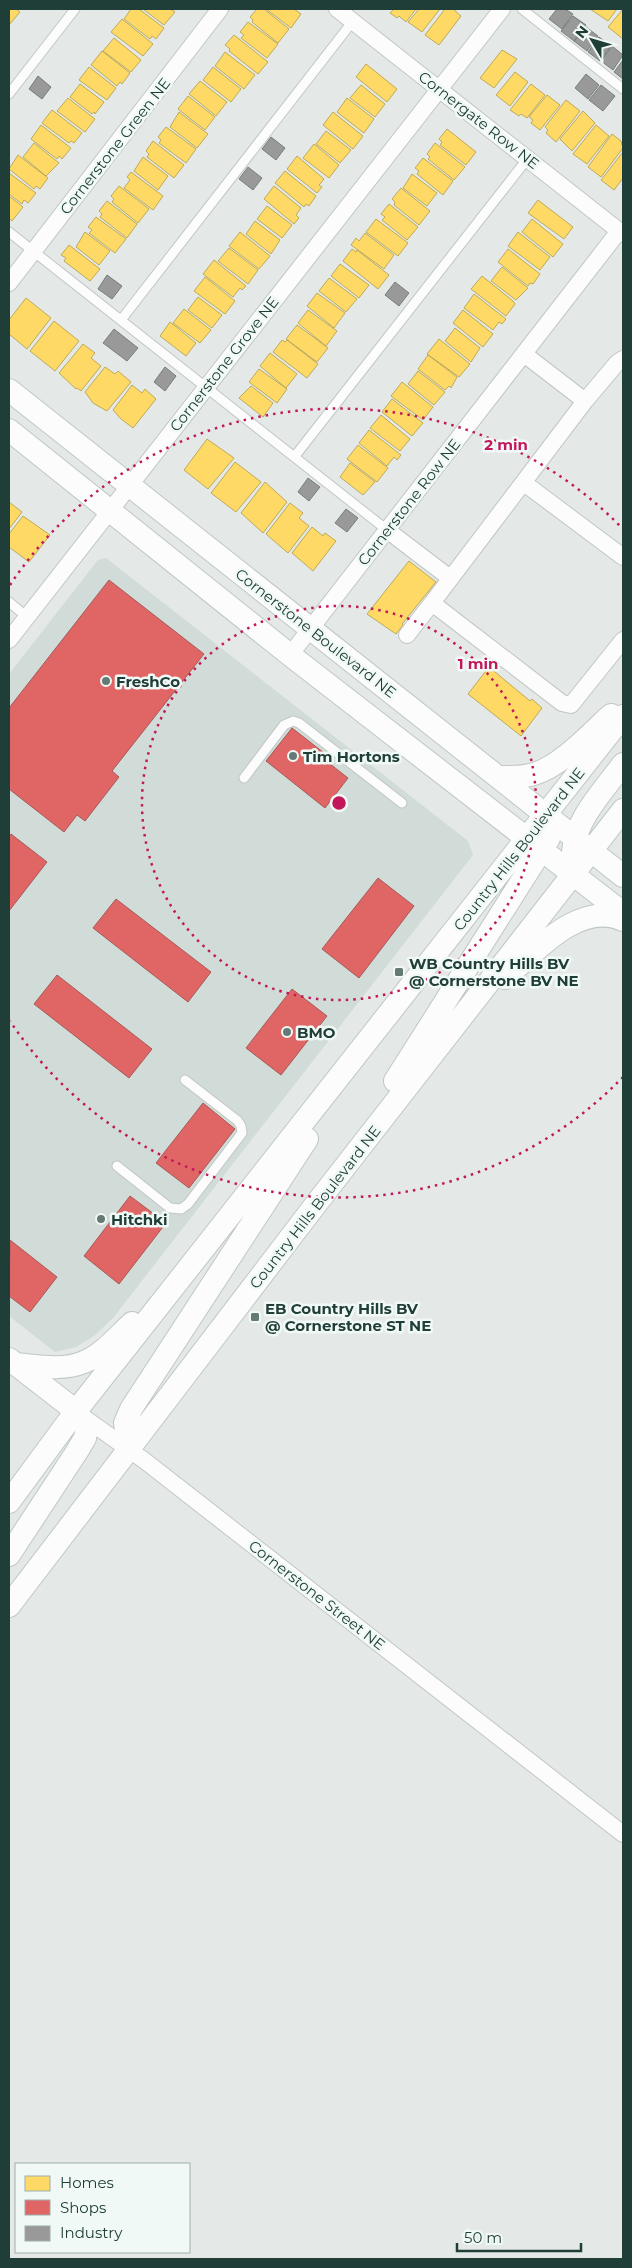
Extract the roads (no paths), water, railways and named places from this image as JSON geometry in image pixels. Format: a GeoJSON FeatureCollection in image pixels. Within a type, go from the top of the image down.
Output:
{"type":"FeatureCollection","features":[{"type":"Feature","properties":{"kind":"main road","name":"Cornerstone Boulevard NE"},"geometry":{"type":"LineString","coordinates":[[9,390],[623,876]]}},
{"type":"Feature","properties":{"kind":"main road"},"geometry":{"type":"LineString","coordinates":[[9,430],[290,655],[623,913]]}},
{"type":"Feature","properties":{"kind":"main road"},"geometry":{"type":"LineString","coordinates":[[499,777],[522,777],[536,773],[550,765],[569,752],[623,704]]}},
{"type":"Feature","properties":{"kind":"main road","name":"Country Hills Boulevard NE"},"geometry":{"type":"LineString","coordinates":[[546,814],[623,716]]}},
{"type":"Feature","properties":{"kind":"main road"},"geometry":{"type":"LineString","coordinates":[[574,875],[574,837],[585,817],[623,764]]}},
{"type":"Feature","properties":{"kind":"main road","name":"Country Hills Boulevard NE"},"geometry":{"type":"LineString","coordinates":[[9,1606],[316,1204],[623,810]]}},
{"type":"Feature","properties":{"kind":"main road"},"geometry":{"type":"LineString","coordinates":[[316,1204],[534,845],[551,829],[546,814]]}},
{"type":"Feature","properties":{"kind":"main road","name":"Country Hills Boulevard NE"},"geometry":{"type":"LineString","coordinates":[[9,1502],[76,1411],[350,1064],[534,845]]}},
{"type":"Feature","properties":{"kind":"main road"},"geometry":{"type":"LineString","coordinates":[[461,1017],[565,927],[593,916],[604,915],[623,920]]}},
{"type":"Feature","properties":{"kind":"main road"},"geometry":{"type":"LineString","coordinates":[[130,1449],[125,1422],[130,1408],[320,1120],[350,1064]]}},
{"type":"Feature","properties":{"kind":"main road"},"geometry":{"type":"LineString","coordinates":[[12,1361],[52,1368],[72,1366],[86,1362],[156,1302],[190,1266]]}},
{"type":"Feature","properties":{"kind":"main road","name":"Cornerstone Street NE"},"geometry":{"type":"LineString","coordinates":[[12,1361],[76,1411]]}},
{"type":"Feature","properties":{"kind":"main road"},"geometry":{"type":"LineString","coordinates":[[9,1556],[85,1438],[86,1428],[76,1411]]}},
{"type":"Feature","properties":{"kind":"street","name":"Cornerstone Green NE"},"geometry":{"type":"LineString","coordinates":[[9,283],[220,9]]}},
{"type":"Feature","properties":{"kind":"street","name":"Cornergate Row NE"},"geometry":{"type":"LineString","coordinates":[[337,9],[621,233]]}},
{"type":"Feature","properties":{"kind":"street","name":"Cornerstone Grove NE"},"geometry":{"type":"LineString","coordinates":[[9,640],[502,9]]}},
{"type":"Feature","properties":{"kind":"street","name":"Cornerstone Row NE"},"geometry":{"type":"LineString","coordinates":[[290,655],[524,354],[621,233]]}},
{"type":"Feature","properties":{"kind":"street"},"geometry":{"type":"LineString","coordinates":[[524,354],[585,401]]}},
{"type":"Feature","properties":{"kind":"street"},"geometry":{"type":"LineString","coordinates":[[407,635],[585,401],[616,363],[623,359]]}},
{"type":"Feature","properties":{"kind":"street"},"geometry":{"type":"LineString","coordinates":[[524,483],[623,558]]}},
{"type":"Feature","properties":{"kind":"street"},"geometry":{"type":"LineString","coordinates":[[387,530],[450,578]]}},
{"type":"Feature","properties":{"kind":"street"},"geometry":{"type":"LineString","coordinates":[[432,603],[562,704],[571,705],[581,696],[623,640]]}},
{"type":"Feature","properties":{"kind":"street","name":"Cornerstone Street NE"},"geometry":{"type":"LineString","coordinates":[[76,1411],[130,1449],[623,1834]]}},
{"type":"Feature","properties":{"kind":"lane"},"geometry":{"type":"LineString","coordinates":[[9,94],[75,9]]}},
{"type":"Feature","properties":{"kind":"lane"},"geometry":{"type":"LineString","coordinates":[[522,9],[623,89]]}},
{"type":"Feature","properties":{"kind":"lane"},"geometry":{"type":"LineString","coordinates":[[121,320],[353,21]]}},
{"type":"Feature","properties":{"kind":"lane"},"geometry":{"type":"LineString","coordinates":[[295,456],[528,158]]}},
{"type":"Feature","properties":{"kind":"lane"},"geometry":{"type":"LineString","coordinates":[[9,232],[387,530]]}},
{"type":"Feature","properties":{"kind":"lane"},"geometry":{"type":"LineString","coordinates":[[9,602],[27,617]]}},
{"type":"Feature","properties":{"kind":"lane"},"geometry":{"type":"LineString","coordinates":[[244,778],[284,725],[293,721],[299,723],[402,803]]}},
{"type":"Feature","properties":{"kind":"lane"},"geometry":{"type":"LineString","coordinates":[[117,1166],[170,1208],[181,1209],[188,1204],[242,1133],[238,1121],[185,1080]]}},
{"type":"Feature","properties":{"kind":"place","name":"FreshCo"},"geometry":{"type":"Point","coordinates":[106,681]}},
{"type":"Feature","properties":{"kind":"place","name":"Tim Hortons"},"geometry":{"type":"Point","coordinates":[293,756]}},
{"type":"Feature","properties":{"kind":"place","name":"WB Country Hills BV @ Cornerstone BV NE"},"geometry":{"type":"Point","coordinates":[399,972]}},
{"type":"Feature","properties":{"kind":"place","name":"BMO"},"geometry":{"type":"Point","coordinates":[287,1032]}},
{"type":"Feature","properties":{"kind":"place","name":"Hitchki"},"geometry":{"type":"Point","coordinates":[101,1219]}},
{"type":"Feature","properties":{"kind":"place","name":"EB Country Hills BV @ Cornerstone ST NE"},"geometry":{"type":"Point","coordinates":[255,1317]}}]}
